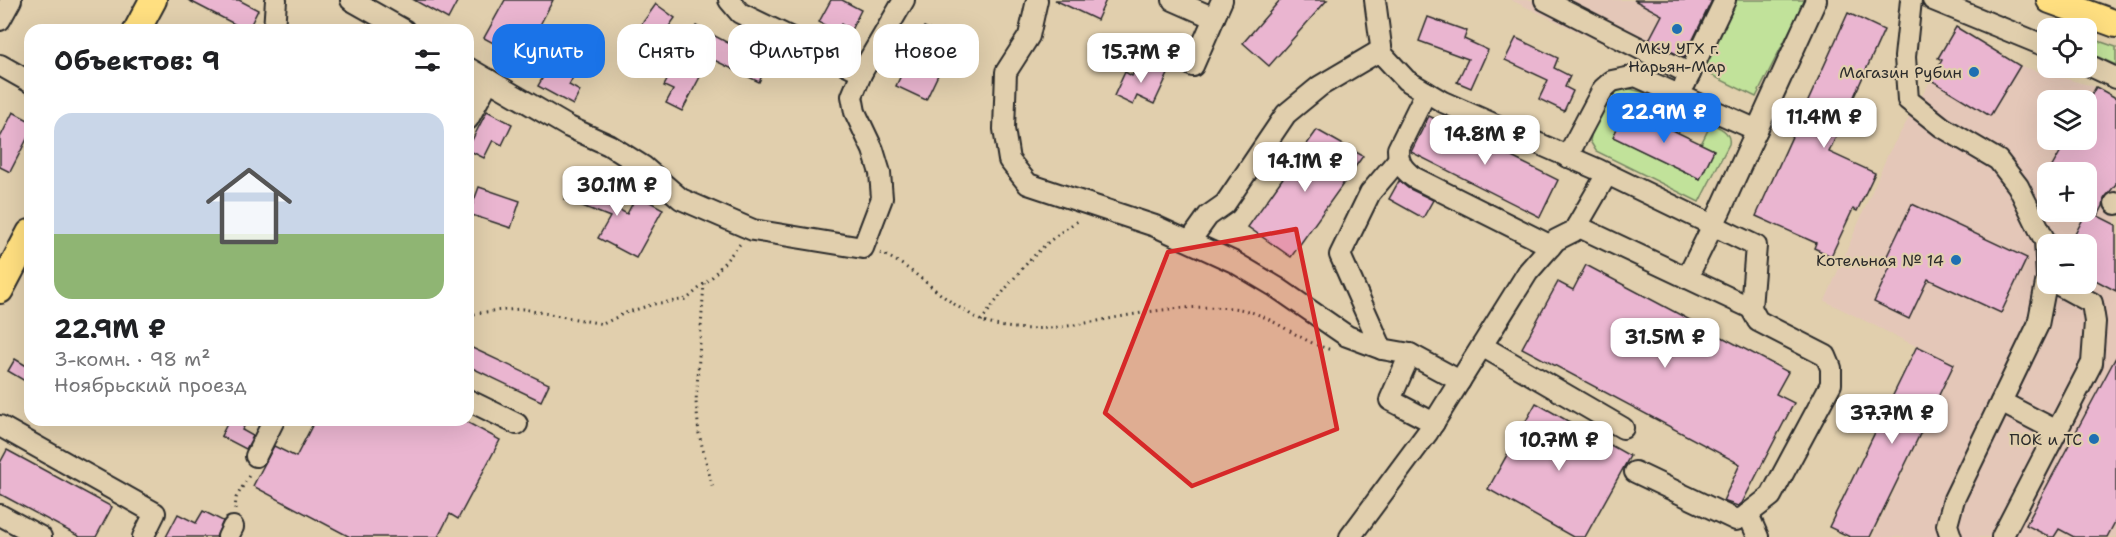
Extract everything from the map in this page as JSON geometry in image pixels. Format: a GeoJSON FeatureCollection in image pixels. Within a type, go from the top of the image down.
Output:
{"type":"FeatureCollection","features":[{"type":"Feature","properties":{"kind":"main road"},"geometry":{"type":"LineString","coordinates":[[140,24],[153,0]]}},
{"type":"Feature","properties":{"kind":"main road"},"geometry":{"type":"LineString","coordinates":[[2050,0],[2076,18]]}},
{"type":"Feature","properties":{"kind":"main road"},"geometry":{"type":"LineString","coordinates":[[2097,22],[2116,24]]}},
{"type":"Feature","properties":{"kind":"main road"},"geometry":{"type":"LineString","coordinates":[[0,290],[24,244]]}},
{"type":"Feature","properties":{"kind":"street"},"geometry":{"type":"LineString","coordinates":[[0,20],[11,0]]}},
{"type":"Feature","properties":{"kind":"street"},"geometry":{"type":"LineString","coordinates":[[274,24],[276,0]]}},
{"type":"Feature","properties":{"kind":"street"},"geometry":{"type":"LineString","coordinates":[[351,0],[393,24]]}},
{"type":"Feature","properties":{"kind":"street"},"geometry":{"type":"LineString","coordinates":[[729,0],[740,13],[862,72]]}},
{"type":"Feature","properties":{"kind":"street"},"geometry":{"type":"LineString","coordinates":[[474,71],[569,127],[609,144],[644,166],[681,200],[753,230],[863,248],[882,198],[877,162],[855,112],[852,96],[862,72],[904,0]]}},
{"type":"Feature","properties":{"kind":"street"},"geometry":{"type":"LineString","coordinates":[[1036,0],[1029,36],[1006,72],[1004,129],[1009,160],[1028,184],[1155,226],[1190,241],[1234,262],[1276,287],[1347,336],[1382,349],[1410,354],[1460,381]]}},
{"type":"Feature","properties":{"kind":"street"},"geometry":{"type":"LineString","coordinates":[[1173,0],[1214,18]]}},
{"type":"Feature","properties":{"kind":"street"},"geometry":{"type":"LineString","coordinates":[[1193,66],[1222,0]]}},
{"type":"Feature","properties":{"kind":"street"},"geometry":{"type":"LineString","coordinates":[[1375,0],[1382,54],[1406,80],[1443,102],[1603,172],[1756,246],[1751,308],[1758,321],[1826,356],[1831,368],[1831,384],[1771,496],[1748,514],[1736,520],[1635,472]]}},
{"type":"Feature","properties":{"kind":"street"},"geometry":{"type":"LineString","coordinates":[[1545,0],[1690,74]]}},
{"type":"Feature","properties":{"kind":"street"},"geometry":{"type":"LineString","coordinates":[[1680,95],[1725,0]]}},
{"type":"Feature","properties":{"kind":"street"},"geometry":{"type":"LineString","coordinates":[[1687,278],[1816,0]]}},
{"type":"Feature","properties":{"kind":"street"},"geometry":{"type":"LineString","coordinates":[[1911,0],[1905,57],[1908,100],[1942,128],[1998,160],[2018,186],[2042,234]]}},
{"type":"Feature","properties":{"kind":"street"},"geometry":{"type":"LineString","coordinates":[[1933,0],[2037,43]]}},
{"type":"Feature","properties":{"kind":"street"},"geometry":{"type":"LineString","coordinates":[[1190,241],[1208,216],[1225,204],[1286,114],[1320,86],[1381,50]]}},
{"type":"Feature","properties":{"kind":"street"},"geometry":{"type":"LineString","coordinates":[[0,65],[24,79]]}},
{"type":"Feature","properties":{"kind":"street"},"geometry":{"type":"LineString","coordinates":[[2097,69],[2116,78]]}},
{"type":"Feature","properties":{"kind":"street"},"geometry":{"type":"LineString","coordinates":[[1567,157],[1603,89],[1612,81],[1636,76],[1757,130]]}},
{"type":"Feature","properties":{"kind":"street"},"geometry":{"type":"LineString","coordinates":[[474,108],[489,80]]}},
{"type":"Feature","properties":{"kind":"street"},"geometry":{"type":"LineString","coordinates":[[1426,92],[1398,149],[1398,160],[1404,169],[1413,177],[1551,246]]}},
{"type":"Feature","properties":{"kind":"street"},"geometry":{"type":"LineString","coordinates":[[1382,349],[1340,255],[1370,193],[1398,160]]}},
{"type":"Feature","properties":{"kind":"street"},"geometry":{"type":"LineString","coordinates":[[1350,537],[1434,423],[1528,272],[1556,240],[1574,231],[1603,172]]}},
{"type":"Feature","properties":{"kind":"street"},"geometry":{"type":"LineString","coordinates":[[1577,226],[1751,308]]}},
{"type":"Feature","properties":{"kind":"street"},"geometry":{"type":"LineString","coordinates":[[1951,537],[1947,525],[1954,499],[2038,325],[2044,294]]}},
{"type":"Feature","properties":{"kind":"street"},"geometry":{"type":"LineString","coordinates":[[2002,537],[2092,363],[2095,322],[2092,303],[2075,294]]}},
{"type":"Feature","properties":{"kind":"street"},"geometry":{"type":"LineString","coordinates":[[1482,346],[1623,428]]}},
{"type":"Feature","properties":{"kind":"street"},"geometry":{"type":"LineString","coordinates":[[1410,354],[1390,400],[1434,423]]}},
{"type":"Feature","properties":{"kind":"street"},"geometry":{"type":"LineString","coordinates":[[2001,402],[2057,431]]}},
{"type":"Feature","properties":{"kind":"street"},"geometry":{"type":"LineString","coordinates":[[474,403],[517,424]]}},
{"type":"Feature","properties":{"kind":"street"},"geometry":{"type":"LineString","coordinates":[[0,426],[155,513],[142,537]]}},
{"type":"Feature","properties":{"kind":"street"},"geometry":{"type":"LineString","coordinates":[[256,456],[271,426]]}},
{"type":"Feature","properties":{"kind":"street"},"geometry":{"type":"LineString","coordinates":[[1748,514],[1758,537]]}},
{"type":"Feature","properties":{"kind":"street"},"geometry":{"type":"LineString","coordinates":[[0,515],[41,537]]}},
{"type":"Feature","properties":{"kind":"path"},"geometry":{"type":"LineString","coordinates":[[981,321],[1007,286],[1065,228],[1103,208]]}},
{"type":"Feature","properties":{"kind":"path"},"geometry":{"type":"LineString","coordinates":[[474,314],[523,309],[603,324],[625,313],[654,304],[687,298],[753,230]]}},
{"type":"Feature","properties":{"kind":"path"},"geometry":{"type":"LineString","coordinates":[[863,248],[898,260],[951,303],[981,321],[1036,330],[1138,313],[1185,308],[1234,308],[1263,315],[1290,333],[1323,348],[1334,350]]}},
{"type":"Feature","properties":{"kind":"path"},"geometry":{"type":"LineString","coordinates":[[704,283],[696,402],[699,435],[713,489]]}},
{"type":"Feature","properties":{"kind":"path"},"geometry":{"type":"LineString","coordinates":[[231,532],[236,498],[251,471],[256,456]]}},
{"type":"Feature","properties":{"kind":"highlighted area"},"geometry":{"type":"Polygon","coordinates":[[[1296,229],[1337,429],[1192,486],[1105,413],[1168,252],[1296,229]]]}},
{"type":"Feature","properties":{"kind":"shaded area"},"geometry":{"type":"Polygon","coordinates":[[[1511,0],[1669,0],[1647,44],[1623,33],[1615,49],[1511,0]]]}},
{"type":"Feature","properties":{"kind":"shaded area"},"geometry":{"type":"Polygon","coordinates":[[[2020,66],[2037,71],[2037,78],[2063,78],[2096,87],[2116,98],[2116,537],[1872,537],[1954,365],[1825,301],[1888,154],[1931,80],[1990,116],[2020,66]]]}},
{"type":"Feature","properties":{"kind":"green space"},"geometry":{"type":"Polygon","coordinates":[[[1736,0],[1805,0],[1756,97],[1701,70],[1736,0]]]}},
{"type":"Feature","properties":{"kind":"green space"},"geometry":{"type":"Polygon","coordinates":[[[2097,40],[2116,47],[2116,65],[2097,56],[2097,40]]]}},
{"type":"Feature","properties":{"kind":"green space"},"geometry":{"type":"Polygon","coordinates":[[[1626,88],[1642,92],[1647,96],[1646,101],[1640,115],[1627,108],[1613,137],[1700,179],[1714,150],[1701,144],[1710,126],[1714,125],[1728,135],[1729,144],[1699,202],[1596,151],[1590,141],[1592,131],[1608,99],[1619,90],[1626,88]]]}},
{"type":"Feature","properties":{"kind":"building"},"geometry":{"type":"Polygon","coordinates":[[[188,0],[239,0],[258,10],[251,24],[234,24],[188,0]]]}},
{"type":"Feature","properties":{"kind":"building"},"geometry":{"type":"Polygon","coordinates":[[[414,0],[458,0],[448,19],[414,0]]]}},
{"type":"Feature","properties":{"kind":"building"},"geometry":{"type":"Polygon","coordinates":[[[505,0],[553,0],[540,24],[492,24],[492,42],[484,38],[505,0]]]}},
{"type":"Feature","properties":{"kind":"building"},"geometry":{"type":"Polygon","coordinates":[[[831,0],[842,0],[861,10],[854,24],[819,22],[831,0]]]}},
{"type":"Feature","properties":{"kind":"building"},"geometry":{"type":"Polygon","coordinates":[[[1055,0],[1106,0],[1097,20],[1055,0]]]}},
{"type":"Feature","properties":{"kind":"building"},"geometry":{"type":"Polygon","coordinates":[[[1280,0],[1327,0],[1269,66],[1243,43],[1280,0]]]}},
{"type":"Feature","properties":{"kind":"building","name":"МКУ УГХ г. Нарьян-Мар"},"geometry":{"type":"Polygon","coordinates":[[[1634,0],[1712,0],[1684,58],[1649,40],[1662,15],[1634,0]]]}},
{"type":"Feature","properties":{"kind":"building"},"geometry":{"type":"Polygon","coordinates":[[[656,4],[675,18],[671,24],[642,24],[656,4]]]}},
{"type":"Feature","properties":{"kind":"building"},"geometry":{"type":"Polygon","coordinates":[[[1848,13],[1884,30],[1829,152],[1875,173],[1857,211],[1853,209],[1831,256],[1814,248],[1816,243],[1756,216],[1848,13]]]}},
{"type":"Feature","properties":{"kind":"building"},"geometry":{"type":"Polygon","coordinates":[[[1428,17],[1467,31],[1464,39],[1488,50],[1471,88],[1457,82],[1468,59],[1419,41],[1428,17]]]}},
{"type":"Feature","properties":{"kind":"building"},"geometry":{"type":"Polygon","coordinates":[[[1956,27],[2020,66],[1990,116],[1931,80],[1942,60],[1938,58],[1956,27]]]}},
{"type":"Feature","properties":{"kind":"building"},"geometry":{"type":"Polygon","coordinates":[[[716,37],[728,43],[728,67],[716,61],[716,37]]]}},
{"type":"Feature","properties":{"kind":"building"},"geometry":{"type":"Polygon","coordinates":[[[1516,38],[1558,58],[1554,68],[1570,76],[1565,87],[1573,91],[1564,111],[1539,99],[1548,80],[1505,60],[1516,38]]]}},
{"type":"Feature","properties":{"kind":"building"},"geometry":{"type":"Polygon","coordinates":[[[1139,60],[1168,74],[1154,104],[1137,96],[1133,105],[1114,96],[1125,72],[1132,76],[1139,60]]]}},
{"type":"Feature","properties":{"kind":"building"},"geometry":{"type":"Polygon","coordinates":[[[543,78],[573,78],[569,85],[580,91],[573,105],[538,86],[543,78]]]}},
{"type":"Feature","properties":{"kind":"building"},"geometry":{"type":"Polygon","coordinates":[[[668,78],[699,78],[682,111],[666,103],[673,90],[664,86],[668,78]]]}},
{"type":"Feature","properties":{"kind":"building"},"geometry":{"type":"Polygon","coordinates":[[[900,78],[936,78],[926,100],[896,86],[900,78]]]}},
{"type":"Feature","properties":{"kind":"building"},"geometry":{"type":"Polygon","coordinates":[[[2096,87],[2116,98],[2116,184],[2104,199],[2098,216],[2116,225],[2116,291],[2097,281],[2097,234],[2075,234],[2081,222],[2097,222],[2097,162],[2055,162],[2061,150],[2097,150],[2097,90],[2094,90],[2096,87]]]}},
{"type":"Feature","properties":{"kind":"building"},"geometry":{"type":"Polygon","coordinates":[[[1627,108],[1714,150],[1700,179],[1613,137],[1627,108]]]}},
{"type":"Feature","properties":{"kind":"building"},"geometry":{"type":"Polygon","coordinates":[[[487,111],[512,124],[502,145],[493,140],[484,158],[474,153],[474,136],[487,111]]]}},
{"type":"Feature","properties":{"kind":"building"},"geometry":{"type":"Polygon","coordinates":[[[13,112],[24,118],[24,145],[10,172],[0,167],[0,138],[13,112]]]}},
{"type":"Feature","properties":{"kind":"building"},"geometry":{"type":"Polygon","coordinates":[[[1429,116],[1558,180],[1540,217],[1411,152],[1429,116]]]}},
{"type":"Feature","properties":{"kind":"building"},"geometry":{"type":"Polygon","coordinates":[[[1317,130],[1363,156],[1291,257],[1248,227],[1317,130]]]}},
{"type":"Feature","properties":{"kind":"building"},"geometry":{"type":"Polygon","coordinates":[[[575,175],[603,186],[598,198],[627,214],[637,195],[663,209],[636,258],[598,238],[610,217],[565,199],[575,175]]]}},
{"type":"Feature","properties":{"kind":"building"},"geometry":{"type":"Polygon","coordinates":[[[1399,181],[1433,200],[1423,218],[1389,199],[1399,181]]]}},
{"type":"Feature","properties":{"kind":"building"},"geometry":{"type":"Polygon","coordinates":[[[479,187],[520,201],[511,228],[474,216],[474,200],[479,187]]]}},
{"type":"Feature","properties":{"kind":"building","name":"Котельная № 14"},"geometry":{"type":"Polygon","coordinates":[[[1912,204],[2027,258],[2001,313],[1928,279],[1909,319],[1874,302],[1891,265],[1884,262],[1912,204]]]}},
{"type":"Feature","properties":{"kind":"building"},"geometry":{"type":"Polygon","coordinates":[[[1586,265],[1788,372],[1776,394],[1794,403],[1742,503],[1738,506],[1723,501],[1740,464],[1522,348],[1558,282],[1573,290],[1586,265]]]}},
{"type":"Feature","properties":{"kind":"building"},"geometry":{"type":"Polygon","coordinates":[[[1917,346],[1954,364],[1870,537],[1850,537],[1829,527],[1917,346]]]}},
{"type":"Feature","properties":{"kind":"building"},"geometry":{"type":"Polygon","coordinates":[[[474,349],[549,384],[541,401],[474,369],[474,349]]]}},
{"type":"Feature","properties":{"kind":"building","name":"ПОК и ТС"},"geometry":{"type":"Polygon","coordinates":[[[2116,357],[2116,520],[2107,537],[2074,537],[2059,529],[2054,537],[2050,537],[2026,525],[2116,357]]]}},
{"type":"Feature","properties":{"kind":"building"},"geometry":{"type":"Polygon","coordinates":[[[15,359],[24,364],[24,380],[8,371],[15,359]]]}},
{"type":"Feature","properties":{"kind":"building"},"geometry":{"type":"Polygon","coordinates":[[[1536,403],[1630,456],[1585,537],[1573,537],[1488,489],[1536,403]]]}},
{"type":"Feature","properties":{"kind":"building"},"geometry":{"type":"Polygon","coordinates":[[[226,426],[244,426],[242,430],[253,436],[246,449],[221,436],[226,426]]]}},
{"type":"Feature","properties":{"kind":"building"},"geometry":{"type":"Polygon","coordinates":[[[312,426],[474,426],[500,440],[458,519],[450,514],[438,537],[350,537],[253,486],[274,446],[296,457],[312,426]]]}},
{"type":"Feature","properties":{"kind":"building"},"geometry":{"type":"Polygon","coordinates":[[[7,450],[112,507],[96,537],[80,537],[0,494],[0,463],[7,450]]]}},
{"type":"Feature","properties":{"kind":"building"},"geometry":{"type":"Polygon","coordinates":[[[203,511],[223,521],[216,537],[166,537],[178,514],[196,523],[203,511]]]}},
{"type":"Feature","properties":{"kind":"place","name":"МКУ УГХ г. Нарьян-Мар"},"geometry":{"type":"Point","coordinates":[1677,29]}},
{"type":"Feature","properties":{"kind":"place","name":"Магазин Рубин"},"geometry":{"type":"Point","coordinates":[1974,72]}},
{"type":"Feature","properties":{"kind":"place","name":"Котельная № 14"},"geometry":{"type":"Point","coordinates":[1956,260]}},
{"type":"Feature","properties":{"kind":"place","name":"ПОК и ТС"},"geometry":{"type":"Point","coordinates":[2094,439]}}]}
